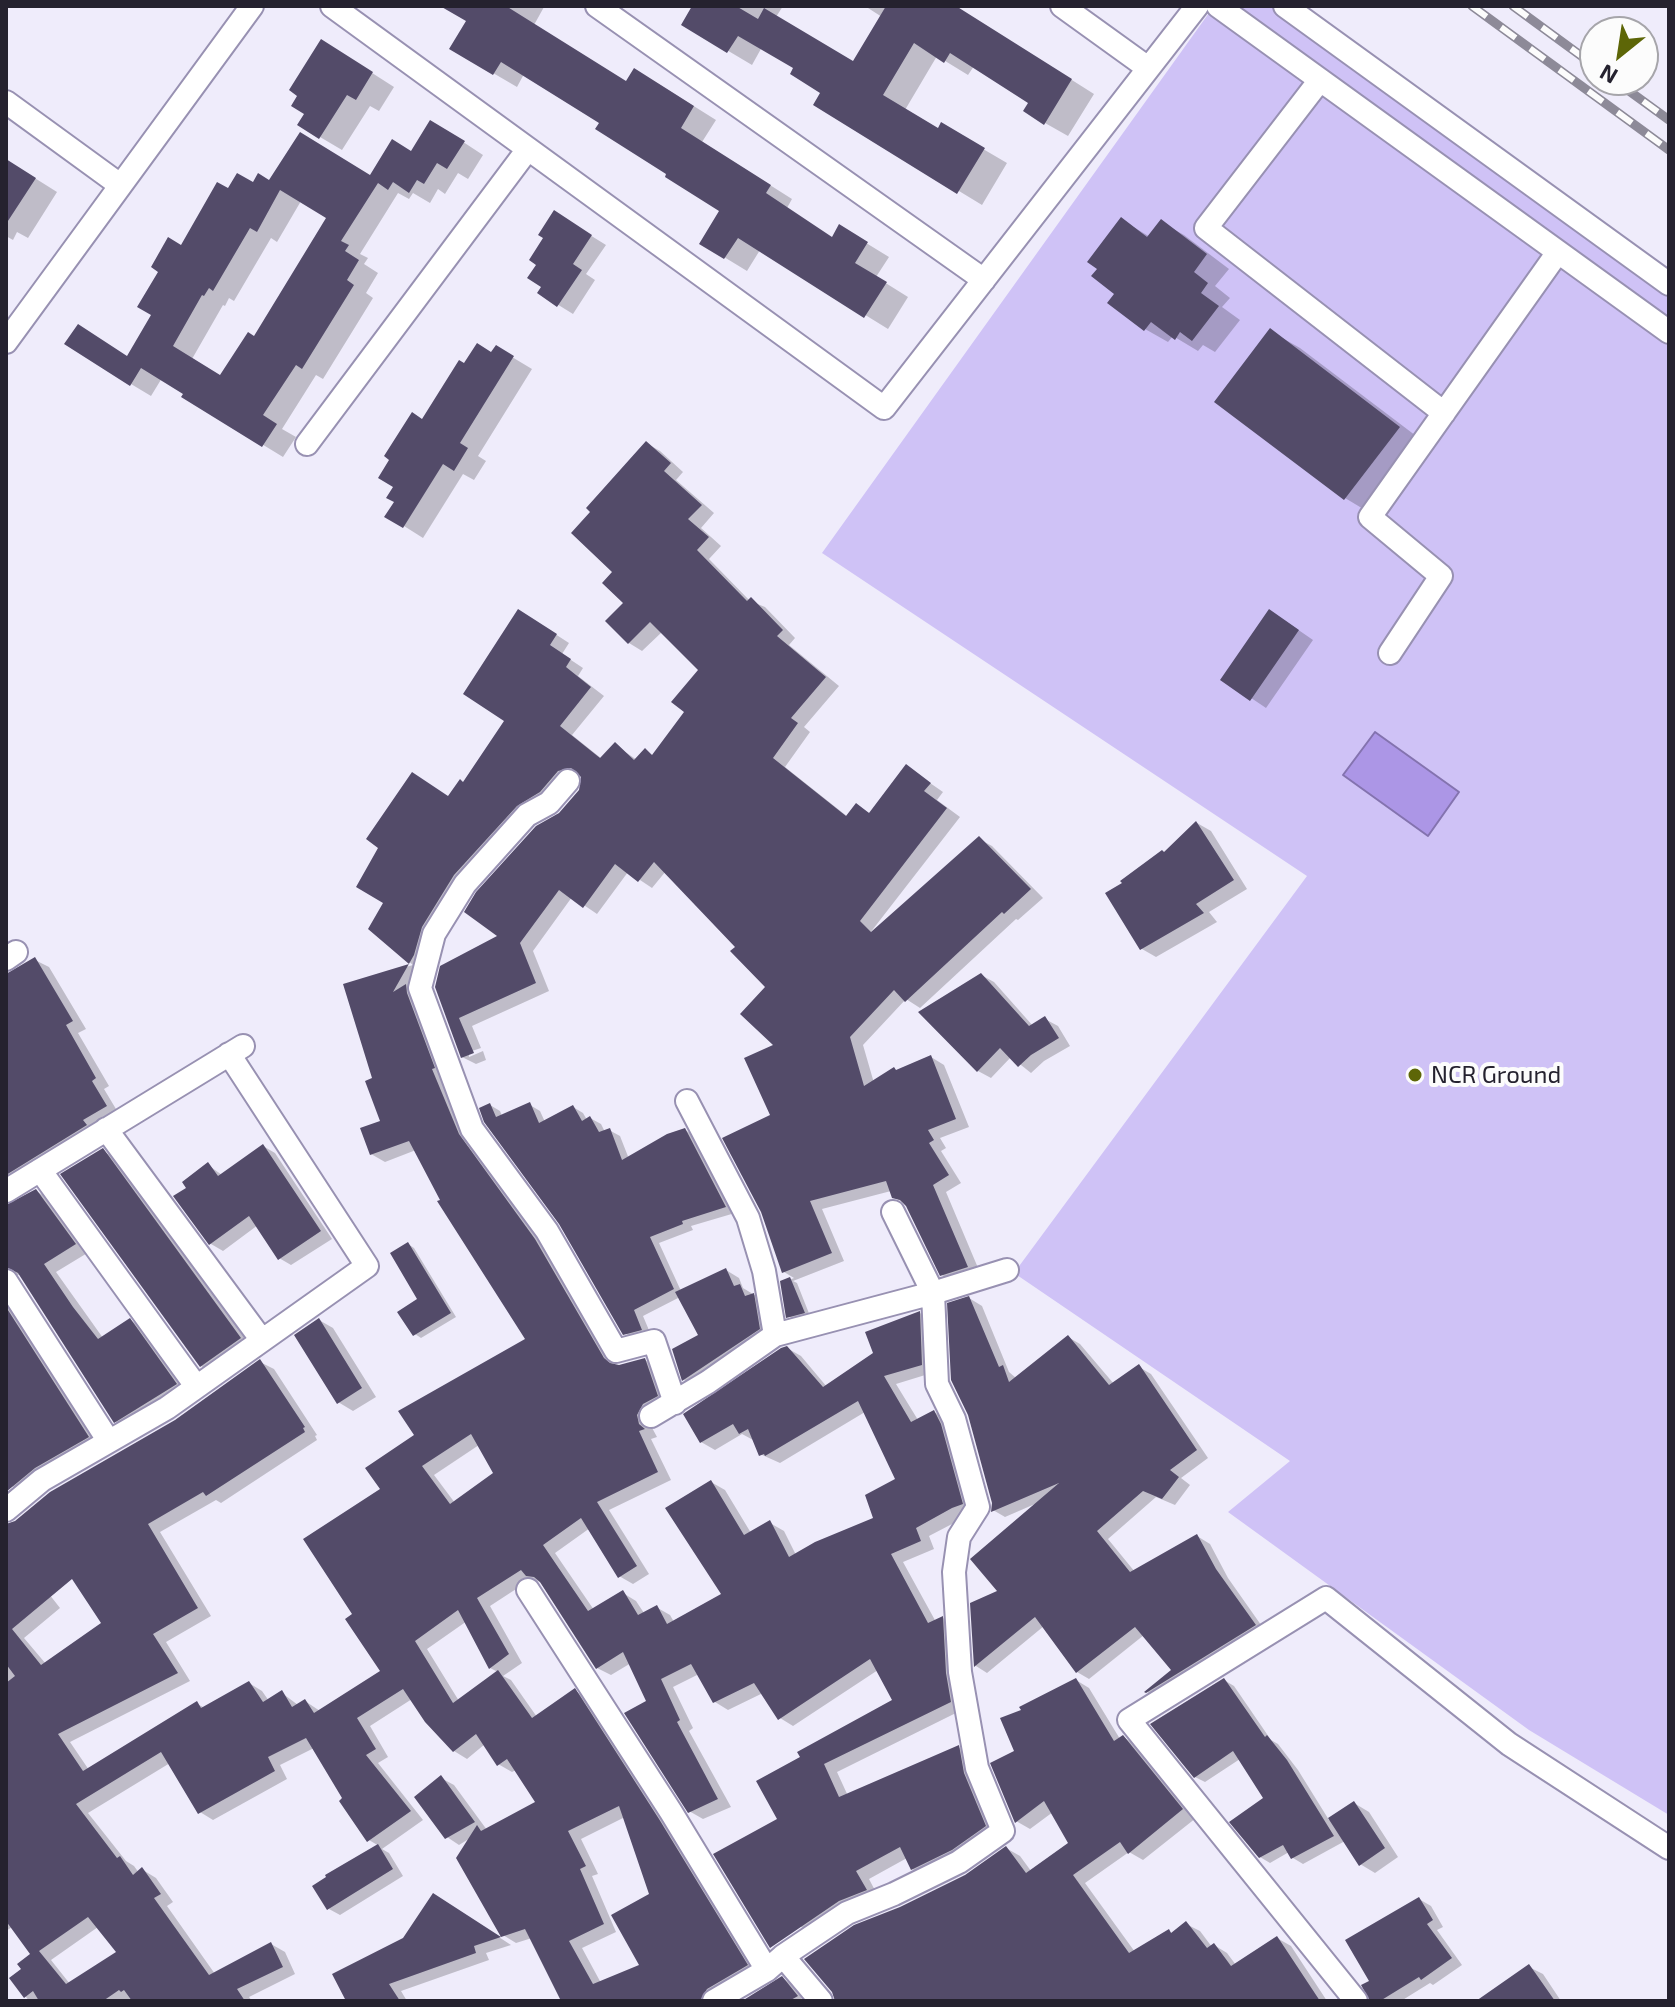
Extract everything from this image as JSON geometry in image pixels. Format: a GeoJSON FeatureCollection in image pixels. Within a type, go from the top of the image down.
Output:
{"type":"FeatureCollection","features":[{"type":"Feature","properties":{"kind":"street"},"geometry":{"type":"LineString","coordinates":[[6,342],[252,6]]}},
{"type":"Feature","properties":{"kind":"street"},"geometry":{"type":"LineString","coordinates":[[332,6],[884,408],[1197,6]]}},
{"type":"Feature","properties":{"kind":"street"},"geometry":{"type":"LineString","coordinates":[[597,6],[984,280]]}},
{"type":"Feature","properties":{"kind":"street"},"geometry":{"type":"LineString","coordinates":[[1062,6],[1148,68]]}},
{"type":"Feature","properties":{"kind":"street"},"geometry":{"type":"LineString","coordinates":[[1218,6],[1669,332]]}},
{"type":"Feature","properties":{"kind":"street"},"geometry":{"type":"LineString","coordinates":[[1285,6],[1669,284]]}},
{"type":"Feature","properties":{"kind":"street"},"geometry":{"type":"LineString","coordinates":[[1320,80],[1206,228],[1444,413]]}},
{"type":"Feature","properties":{"kind":"street"},"geometry":{"type":"LineString","coordinates":[[6,102],[120,185]]}},
{"type":"Feature","properties":{"kind":"street"},"geometry":{"type":"LineString","coordinates":[[307,444],[528,149]]}},
{"type":"Feature","properties":{"kind":"street"},"geometry":{"type":"LineString","coordinates":[[1390,653],[1441,576],[1370,517],[1558,252]]}},
{"type":"Feature","properties":{"kind":"street"},"geometry":{"type":"LineString","coordinates":[[568,781],[549,803],[527,815],[465,884],[434,934],[420,988],[472,1129],[547,1231],[616,1351],[654,1341],[675,1403]]}},
{"type":"Feature","properties":{"kind":"street"},"geometry":{"type":"LineString","coordinates":[[6,1191],[236,1050],[367,1266],[167,1408],[42,1480],[6,1510]]}},
{"type":"Feature","properties":{"kind":"street"},"geometry":{"type":"LineString","coordinates":[[687,1101],[748,1218],[764,1271],[775,1335]]}},
{"type":"Feature","properties":{"kind":"street"},"geometry":{"type":"LineString","coordinates":[[106,1129],[261,1339]]}},
{"type":"Feature","properties":{"kind":"street"},"geometry":{"type":"LineString","coordinates":[[40,1170],[196,1386]]}},
{"type":"Feature","properties":{"kind":"street"},"geometry":{"type":"LineString","coordinates":[[714,2001],[847,1913],[959,1862],[1003,1831],[977,1768],[960,1672],[954,1572],[959,1537],[978,1507],[954,1419],[937,1384],[933,1293],[893,1212]]}},
{"type":"Feature","properties":{"kind":"street"},"geometry":{"type":"LineString","coordinates":[[651,1416],[775,1335],[1007,1270]]}},
{"type":"Feature","properties":{"kind":"street"},"geometry":{"type":"LineString","coordinates":[[6,1281],[108,1440]]}},
{"type":"Feature","properties":{"kind":"street"},"geometry":{"type":"LineString","coordinates":[[528,1590],[671,1812],[775,1963],[821,2001]]}},
{"type":"Feature","properties":{"kind":"street"},"geometry":{"type":"LineString","coordinates":[[1356,2001],[1129,1720],[1326,1598],[1509,1744],[1669,1848]]}},
{"type":"Feature","properties":{"kind":"shaded area","name":"NCR Ground"},"geometry":{"type":"Polygon","coordinates":[[[1214,6],[1282,6],[1669,285],[1669,1815],[1529,1730],[1228,1512],[1290,1461],[1014,1273],[1307,876],[822,553],[1214,6]]]}},
{"type":"Feature","properties":{"kind":"shaded area"},"geometry":{"type":"Polygon","coordinates":[[[1375,732],[1459,792],[1428,836],[1343,775],[1375,732]]]}},
{"type":"Feature","properties":{"kind":"building"},"geometry":{"type":"Polygon","coordinates":[[[440,6],[506,6],[626,81],[634,68],[694,106],[681,128],[771,185],[766,193],[832,237],[839,224],[868,242],[855,263],[887,282],[864,318],[738,238],[724,259],[699,244],[719,211],[595,129],[599,123],[501,62],[493,75],[449,49],[466,21],[440,6]]]}},
{"type":"Feature","properties":{"kind":"building"},"geometry":{"type":"Polygon","coordinates":[[[692,6],[736,6],[758,19],[764,8],[853,61],[886,6],[956,6],[1072,79],[1044,125],[1023,111],[1028,103],[950,53],[944,63],[914,43],[883,95],[938,128],[941,122],[985,148],[957,194],[813,105],[820,93],[790,74],[793,68],[738,36],[727,53],[681,25],[692,6]]]}},
{"type":"Feature","properties":{"kind":"building"},"geometry":{"type":"Polygon","coordinates":[[[321,39],[373,72],[356,100],[347,95],[319,139],[297,125],[304,114],[291,106],[297,96],[289,90],[321,39]]]}},
{"type":"Feature","properties":{"kind":"building"},"geometry":{"type":"Polygon","coordinates":[[[430,120],[465,141],[447,169],[437,163],[424,184],[417,180],[409,193],[393,182],[388,190],[378,183],[341,241],[349,245],[345,251],[359,260],[347,280],[354,285],[302,369],[296,365],[263,415],[277,424],[262,447],[181,397],[183,394],[141,368],[130,386],[64,344],[78,324],[127,356],[151,315],[137,307],[158,272],[151,267],[168,237],[181,245],[217,182],[228,188],[237,173],[253,182],[258,173],[269,180],[300,132],[370,175],[392,139],[411,151],[430,120]],[[280,190],[257,232],[250,228],[213,291],[209,288],[202,295],[173,346],[220,375],[248,332],[254,336],[326,218],[280,190]]]}},
{"type":"Feature","properties":{"kind":"building"},"geometry":{"type":"Polygon","coordinates":[[[6,159],[36,178],[6,224],[6,159]]]}},
{"type":"Feature","properties":{"kind":"building"},"geometry":{"type":"Polygon","coordinates":[[[554,210],[592,235],[573,264],[582,270],[557,307],[537,293],[541,287],[527,278],[536,265],[529,260],[543,238],[538,235],[554,210]]]}},
{"type":"Feature","properties":{"kind":"building"},"geometry":{"type":"Polygon","coordinates":[[[1121,217],[1147,237],[1161,219],[1207,254],[1194,272],[1208,283],[1201,293],[1219,306],[1192,341],[1180,332],[1175,340],[1151,322],[1144,331],[1107,303],[1114,294],[1091,276],[1097,269],[1087,262],[1121,217]]]}},
{"type":"Feature","properties":{"kind":"building"},"geometry":{"type":"Polygon","coordinates":[[[1270,328],[1400,427],[1344,500],[1214,402],[1270,328]]]}},
{"type":"Feature","properties":{"kind":"building"},"geometry":{"type":"Polygon","coordinates":[[[477,343],[491,352],[496,345],[514,356],[460,443],[468,448],[454,471],[443,464],[403,528],[384,517],[394,502],[386,498],[393,487],[378,478],[389,460],[384,456],[412,412],[422,419],[459,360],[464,363],[477,343]]]}},
{"type":"Feature","properties":{"kind":"building"},"geometry":{"type":"Polygon","coordinates":[[[646,441],[671,463],[664,471],[702,505],[688,519],[709,537],[697,550],[747,601],[751,597],[783,630],[777,636],[826,677],[791,718],[798,723],[773,758],[846,816],[856,803],[869,813],[906,764],[931,783],[924,791],[947,808],[860,921],[871,932],[979,836],[1031,889],[905,1002],[894,990],[850,1037],[864,1086],[894,1067],[896,1070],[931,1055],[956,1119],[928,1130],[934,1140],[929,1143],[949,1175],[933,1185],[968,1267],[940,1276],[906,1206],[892,1198],[886,1181],[810,1201],[832,1253],[782,1273],[761,1212],[722,1138],[770,1115],[744,1058],[773,1045],[740,1014],[765,987],[730,951],[735,947],[654,862],[638,882],[615,864],[583,908],[559,890],[520,943],[536,983],[459,1018],[474,1053],[461,1058],[435,987],[440,966],[497,936],[464,912],[476,892],[536,826],[559,813],[579,790],[581,777],[571,768],[558,771],[540,792],[517,806],[454,875],[422,927],[409,964],[368,929],[383,903],[356,887],[378,848],[366,839],[412,772],[448,796],[460,779],[463,782],[504,721],[463,694],[518,609],[557,634],[550,645],[571,659],[566,667],[591,687],[560,726],[600,758],[615,742],[634,760],[645,748],[652,755],[684,712],[671,702],[698,670],[650,622],[628,644],[605,621],[623,603],[602,583],[612,572],[571,533],[590,512],[586,508],[646,441]]]}},
{"type":"Feature","properties":{"kind":"building"},"geometry":{"type":"Polygon","coordinates":[[[1269,609],[1299,630],[1250,701],[1220,680],[1269,609]]]}},
{"type":"Feature","properties":{"kind":"building"},"geometry":{"type":"Polygon","coordinates":[[[1196,821],[1234,880],[1196,904],[1204,913],[1140,950],[1105,893],[1162,850],[1164,852],[1196,821]]]}},
{"type":"Feature","properties":{"kind":"building"},"geometry":{"type":"Polygon","coordinates":[[[35,957],[73,1021],[66,1025],[96,1078],[92,1081],[107,1106],[83,1120],[87,1125],[6,1175],[6,974],[35,957]]]}},
{"type":"Feature","properties":{"kind":"building"},"geometry":{"type":"Polygon","coordinates":[[[409,964],[393,992],[406,984],[435,1068],[432,1069],[459,1134],[535,1239],[604,1358],[619,1365],[645,1358],[658,1396],[643,1404],[637,1415],[639,1424],[645,1429],[639,1431],[658,1472],[597,1502],[637,1566],[618,1578],[581,1518],[543,1545],[588,1611],[623,1590],[638,1615],[657,1605],[667,1624],[721,1594],[665,1508],[711,1480],[744,1535],[770,1520],[789,1557],[815,1542],[873,1518],[865,1495],[895,1479],[858,1401],[765,1456],[759,1456],[748,1429],[739,1434],[733,1424],[700,1443],[683,1414],[787,1346],[823,1387],[873,1353],[865,1332],[920,1311],[922,1365],[884,1376],[911,1422],[934,1410],[941,1424],[963,1504],[916,1528],[921,1541],[891,1554],[928,1623],[943,1616],[951,1702],[824,1764],[839,1797],[959,1745],[964,1773],[986,1826],[952,1850],[911,1870],[900,1847],[856,1871],[867,1890],[839,1901],[770,1948],[713,1854],[777,1819],[756,1781],[800,1757],[797,1752],[892,1700],[870,1659],[778,1720],[754,1683],[713,1703],[691,1664],[661,1679],[680,1720],[677,1722],[718,1799],[688,1813],[624,1713],[646,1701],[623,1652],[596,1669],[534,1577],[526,1576],[521,1570],[477,1598],[509,1654],[489,1669],[458,1610],[415,1641],[453,1703],[498,1670],[532,1718],[575,1688],[748,1965],[707,1989],[700,2001],[555,2001],[560,1999],[525,1929],[501,1937],[456,1858],[477,1825],[481,1831],[535,1802],[507,1759],[497,1766],[476,1734],[453,1752],[425,1722],[403,1689],[357,1718],[376,1749],[366,1755],[411,1811],[367,1842],[339,1801],[342,1798],[306,1738],[268,1757],[275,1771],[198,1814],[161,1752],[76,1804],[133,1875],[142,1867],[161,1894],[154,1898],[209,1975],[271,1942],[283,1967],[237,1989],[245,2001],[132,2001],[124,1990],[119,1990],[103,2001],[39,2001],[33,1991],[24,1998],[9,1978],[21,1969],[17,1964],[30,1954],[6,1921],[6,1683],[15,1676],[6,1664],[6,1524],[15,1521],[50,1492],[175,1420],[260,1359],[305,1427],[305,1432],[206,1496],[203,1492],[148,1524],[198,1608],[153,1634],[178,1673],[58,1734],[83,1771],[197,1701],[201,1708],[249,1681],[263,1702],[282,1690],[292,1707],[305,1699],[314,1713],[380,1671],[345,1619],[352,1614],[303,1539],[380,1489],[365,1468],[414,1435],[398,1411],[525,1339],[437,1201],[440,1200],[409,1141],[370,1155],[360,1128],[380,1121],[365,1081],[372,1078],[343,984],[409,964]],[[471,1434],[422,1466],[450,1504],[493,1473],[471,1434]],[[72,1579],[12,1629],[41,1665],[101,1623],[72,1579]],[[619,1806],[568,1831],[586,1866],[580,1869],[604,1924],[569,1941],[593,1984],[639,1965],[611,1915],[649,1894],[619,1806]],[[88,1917],[39,1951],[66,1984],[116,1952],[88,1917]]]}},
{"type":"Feature","properties":{"kind":"building"},"geometry":{"type":"Polygon","coordinates":[[[981,973],[1029,1026],[1045,1016],[1059,1038],[1018,1067],[1000,1048],[977,1072],[918,1012],[981,973]]]}},
{"type":"Feature","properties":{"kind":"building"},"geometry":{"type":"Polygon","coordinates":[[[530,1102],[539,1123],[573,1105],[582,1121],[590,1116],[599,1132],[610,1128],[622,1160],[667,1134],[685,1128],[726,1207],[682,1221],[683,1224],[650,1237],[674,1289],[634,1310],[642,1330],[623,1335],[559,1224],[484,1122],[479,1108],[490,1103],[496,1117],[530,1102]]]}},
{"type":"Feature","properties":{"kind":"building"},"geometry":{"type":"Polygon","coordinates":[[[263,1144],[321,1231],[278,1260],[249,1216],[209,1245],[173,1196],[186,1188],[182,1182],[208,1162],[218,1176],[263,1144]]]}},
{"type":"Feature","properties":{"kind":"building"},"geometry":{"type":"Polygon","coordinates":[[[103,1148],[241,1338],[200,1367],[60,1174],[103,1148]]]}},
{"type":"Feature","properties":{"kind":"building"},"geometry":{"type":"Polygon","coordinates":[[[36,1189],[76,1244],[44,1264],[73,1307],[98,1339],[130,1318],[177,1384],[114,1423],[18,1273],[6,1267],[6,1205],[36,1189]]]}},
{"type":"Feature","properties":{"kind":"building"},"geometry":{"type":"Polygon","coordinates":[[[408,1242],[451,1313],[413,1336],[397,1312],[417,1299],[390,1253],[408,1242]]]}},
{"type":"Feature","properties":{"kind":"building"},"geometry":{"type":"Polygon","coordinates":[[[726,1268],[734,1286],[740,1284],[745,1296],[754,1293],[760,1329],[682,1381],[672,1349],[698,1335],[675,1292],[726,1268]]]}},
{"type":"Feature","properties":{"kind":"building"},"geometry":{"type":"Polygon","coordinates":[[[790,1277],[805,1313],[786,1318],[780,1281],[790,1277]]]}},
{"type":"Feature","properties":{"kind":"building"},"geometry":{"type":"Polygon","coordinates":[[[969,1296],[999,1367],[1003,1365],[1009,1382],[1068,1335],[1109,1385],[1139,1364],[1197,1450],[1170,1470],[1179,1477],[1162,1499],[1143,1491],[1097,1531],[1130,1572],[1197,1534],[1216,1569],[1256,1625],[1146,1693],[1171,1670],[1135,1627],[1076,1673],[1035,1617],[974,1667],[970,1603],[997,1591],[970,1559],[1059,1483],[991,1512],[992,1503],[968,1415],[951,1380],[947,1303],[969,1296]]]}},
{"type":"Feature","properties":{"kind":"building"},"geometry":{"type":"Polygon","coordinates":[[[6,1307],[89,1437],[35,1468],[6,1492],[6,1307]]]}},
{"type":"Feature","properties":{"kind":"building"},"geometry":{"type":"Polygon","coordinates":[[[319,1318],[362,1388],[337,1404],[294,1335],[319,1318]]]}},
{"type":"Feature","properties":{"kind":"building"},"geometry":{"type":"Polygon","coordinates":[[[1076,1678],[1114,1741],[1123,1735],[1183,1809],[1128,1854],[1120,1842],[1073,1875],[1129,1953],[1169,1929],[1171,1933],[1186,1921],[1207,1948],[1214,1943],[1231,1966],[1277,1936],[1320,2001],[835,2001],[832,1992],[804,1959],[854,1925],[900,1907],[965,1875],[1006,1846],[1026,1873],[1068,1843],[1044,1801],[1015,1823],[990,1763],[1014,1751],[1000,1718],[1021,1710],[1019,1707],[1076,1678]]]}},
{"type":"Feature","properties":{"kind":"building"},"geometry":{"type":"Polygon","coordinates":[[[1224,1678],[1265,1737],[1267,1735],[1287,1760],[1334,1836],[1291,1859],[1283,1845],[1259,1858],[1229,1822],[1263,1798],[1233,1751],[1194,1778],[1150,1724],[1224,1678]]]}},
{"type":"Feature","properties":{"kind":"building"},"geometry":{"type":"Polygon","coordinates":[[[441,1775],[475,1822],[445,1839],[414,1797],[441,1775]]]}},
{"type":"Feature","properties":{"kind":"building"},"geometry":{"type":"Polygon","coordinates":[[[1354,1801],[1385,1848],[1359,1866],[1328,1818],[1354,1801]]]}},
{"type":"Feature","properties":{"kind":"building"},"geometry":{"type":"Polygon","coordinates":[[[378,1844],[393,1869],[327,1910],[312,1886],[378,1844]]]}},
{"type":"Feature","properties":{"kind":"building"},"geometry":{"type":"Polygon","coordinates":[[[433,1893],[501,1937],[474,1946],[476,1953],[389,1984],[400,2001],[346,2001],[332,1974],[403,1938],[433,1893]]]}},
{"type":"Feature","properties":{"kind":"building"},"geometry":{"type":"Polygon","coordinates":[[[1419,1897],[1433,1920],[1427,1924],[1452,1958],[1421,1980],[1419,1977],[1380,2001],[1370,2001],[1361,1985],[1369,1981],[1345,1940],[1419,1897]]]}},
{"type":"Feature","properties":{"kind":"building"},"geometry":{"type":"Polygon","coordinates":[[[1529,1964],[1555,2001],[1476,2001],[1529,1964]]]}},
{"type":"Feature","properties":{"kind":"building"},"geometry":{"type":"Polygon","coordinates":[[[782,1976],[798,1996],[789,2001],[742,2001],[782,1976]]]}},
{"type":"Feature","properties":{"kind":"railway"},"geometry":{"type":"LineString","coordinates":[[1472,6],[1669,150]]}},
{"type":"Feature","properties":{"kind":"railway"},"geometry":{"type":"LineString","coordinates":[[1513,6],[1579,54]]}},
{"type":"Feature","properties":{"kind":"railway"},"geometry":{"type":"LineString","coordinates":[[1636,96],[1669,120]]}},
{"type":"Feature","properties":{"kind":"place","name":"NCR Ground"},"geometry":{"type":"Point","coordinates":[1415,1075]}}]}
